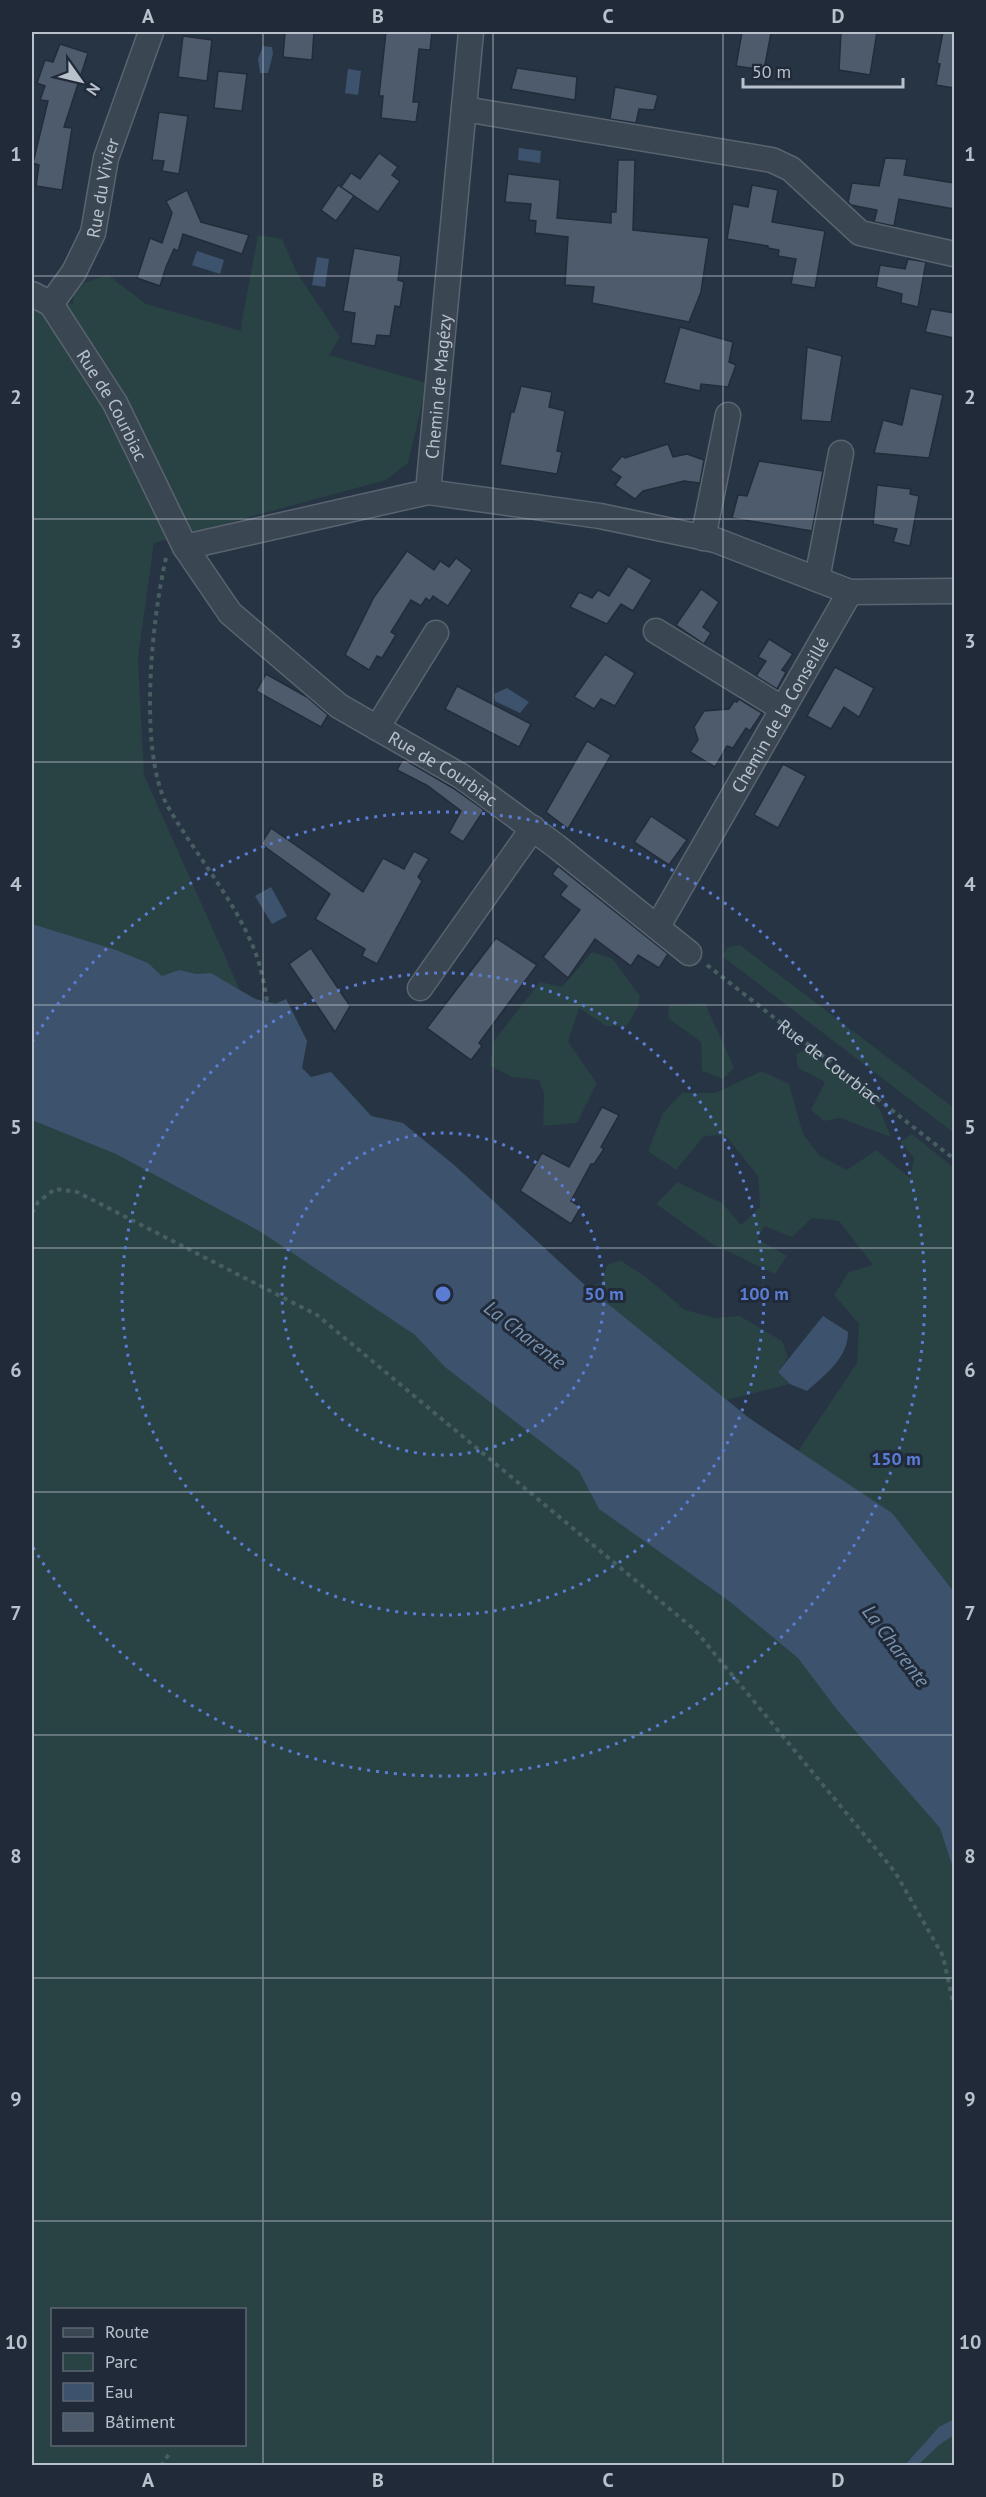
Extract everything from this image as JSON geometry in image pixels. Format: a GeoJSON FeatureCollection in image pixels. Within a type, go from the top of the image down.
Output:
{"type":"FeatureCollection","features":[{"type":"Feature","properties":{"kind":"street","name":"Rue du Vivier"},"geometry":{"type":"LineString","coordinates":[[41,299],[74,272],[93,233],[106,158],[151,32]]}},
{"type":"Feature","properties":{"kind":"street","name":"Chemin de Magézy"},"geometry":{"type":"LineString","coordinates":[[428,492],[471,32]]}},
{"type":"Feature","properties":{"kind":"street"},"geometry":{"type":"LineString","coordinates":[[464,109],[772,160],[791,169],[860,233],[954,254]]}},
{"type":"Feature","properties":{"kind":"street","name":"Rue de Courbiac"},"geometry":{"type":"LineString","coordinates":[[41,299],[115,403],[183,543],[230,613],[339,706],[461,776],[533,828],[689,953]]}},
{"type":"Feature","properties":{"kind":"street"},"geometry":{"type":"LineString","coordinates":[[703,537],[728,415]]}},
{"type":"Feature","properties":{"kind":"street"},"geometry":{"type":"LineString","coordinates":[[817,579],[841,453]]}},
{"type":"Feature","properties":{"kind":"street"},"geometry":{"type":"LineString","coordinates":[[183,543],[428,492],[600,516],[703,537],[850,592],[954,591]]}},
{"type":"Feature","properties":{"kind":"street","name":"Chemin de la Conseillé"},"geometry":{"type":"LineString","coordinates":[[658,926],[850,592]]}},
{"type":"Feature","properties":{"kind":"street"},"geometry":{"type":"LineString","coordinates":[[656,631],[783,709]]}},
{"type":"Feature","properties":{"kind":"street"},"geometry":{"type":"LineString","coordinates":[[377,728],[436,633]]}},
{"type":"Feature","properties":{"kind":"street"},"geometry":{"type":"LineString","coordinates":[[420,988],[533,828]]}},
{"type":"Feature","properties":{"kind":"path"},"geometry":{"type":"LineString","coordinates":[[183,543],[166,558],[157,598],[151,746],[155,776],[166,803],[245,929],[261,969],[267,1001]]}},
{"type":"Feature","properties":{"kind":"path","name":"Rue de Courbiac"},"geometry":{"type":"LineString","coordinates":[[689,953],[954,1159]]}},
{"type":"Feature","properties":{"kind":"path"},"geometry":{"type":"LineString","coordinates":[[32,1213],[38,1202],[55,1190],[77,1192],[317,1315],[695,1630],[896,1872],[943,1956],[954,2007]]}},
{"type":"Feature","properties":{"kind":"path"},"geometry":{"type":"LineString","coordinates":[[161,2466],[171,2451]]}},
{"type":"Feature","properties":{"kind":"green space"},"geometry":{"type":"Polygon","coordinates":[[[258,235],[282,239],[297,273],[340,337],[329,355],[427,383],[408,463],[386,480],[154,543],[138,658],[144,775],[240,990],[268,1002],[286,999],[307,1041],[302,1068],[311,1077],[331,1072],[372,1116],[403,1123],[454,1165],[587,1287],[602,1283],[607,1265],[620,1260],[646,1277],[685,1310],[716,1318],[740,1316],[782,1341],[788,1357],[778,1372],[790,1384],[727,1400],[798,1451],[857,1363],[859,1324],[834,1295],[849,1272],[873,1265],[839,1221],[812,1218],[792,1237],[764,1226],[758,1239],[787,1256],[775,1274],[712,1244],[656,1204],[677,1182],[722,1203],[741,1225],[760,1207],[758,1176],[725,1135],[704,1136],[676,1170],[648,1151],[663,1113],[682,1093],[715,1093],[762,1071],[789,1084],[803,1134],[820,1156],[847,1170],[876,1150],[910,1178],[914,1158],[900,1142],[912,1134],[954,1168],[954,2465],[32,2465],[32,294],[51,304],[73,304],[74,286],[108,275],[146,304],[242,331],[241,325],[258,235]]]}},
{"type":"Feature","properties":{"kind":"green space"},"geometry":{"type":"Polygon","coordinates":[[[740,945],[954,1108],[954,1133],[722,956],[728,947],[740,945]]]}},
{"type":"Feature","properties":{"kind":"green space"},"geometry":{"type":"Polygon","coordinates":[[[592,952],[612,958],[640,996],[637,1009],[627,1026],[606,1026],[579,1008],[568,1042],[597,1083],[577,1123],[543,1126],[544,1094],[539,1080],[513,1077],[490,1066],[493,1042],[540,982],[562,987],[592,952]]]}},
{"type":"Feature","properties":{"kind":"green space"},"geometry":{"type":"Polygon","coordinates":[[[705,1003],[734,1068],[723,1079],[702,1071],[701,1042],[668,1018],[669,1005],[705,1003]]]}},
{"type":"Feature","properties":{"kind":"green space"},"geometry":{"type":"Polygon","coordinates":[[[806,1049],[879,1108],[891,1137],[840,1118],[824,1121],[811,1110],[825,1082],[798,1068],[796,1054],[806,1049]]]}},
{"type":"Feature","properties":{"kind":"water"},"geometry":{"type":"Polygon","coordinates":[[[263,46],[272,47],[273,54],[268,73],[260,73],[258,59],[263,46]]]}},
{"type":"Feature","properties":{"kind":"water"},"geometry":{"type":"Polygon","coordinates":[[[348,69],[361,71],[358,95],[345,93],[348,69]]]}},
{"type":"Feature","properties":{"kind":"water"},"geometry":{"type":"Polygon","coordinates":[[[519,148],[541,151],[540,163],[518,160],[519,148]]]}},
{"type":"Feature","properties":{"kind":"water"},"geometry":{"type":"Polygon","coordinates":[[[197,251],[224,260],[220,274],[192,265],[197,251]]]}},
{"type":"Feature","properties":{"kind":"water"},"geometry":{"type":"Polygon","coordinates":[[[317,257],[329,259],[325,287],[312,285],[317,257]]]}},
{"type":"Feature","properties":{"kind":"water"},"geometry":{"type":"Polygon","coordinates":[[[507,688],[529,702],[520,713],[495,701],[494,694],[507,688]]]}},
{"type":"Feature","properties":{"kind":"water"},"geometry":{"type":"Polygon","coordinates":[[[271,887],[287,916],[272,924],[255,896],[271,887]]]}},
{"type":"Feature","properties":{"kind":"water","name":"La Charente"},"geometry":{"type":"Polygon","coordinates":[[[32,924],[116,950],[148,963],[162,976],[179,970],[196,974],[211,973],[255,999],[276,1004],[286,999],[307,1041],[302,1068],[311,1077],[331,1072],[371,1116],[403,1123],[454,1165],[587,1287],[749,1418],[892,1513],[954,1592],[954,1871],[940,1828],[838,1711],[798,1658],[729,1601],[599,1509],[579,1471],[445,1367],[415,1335],[261,1232],[116,1154],[32,1120],[32,924]]]}},
{"type":"Feature","properties":{"kind":"water"},"geometry":{"type":"Polygon","coordinates":[[[823,1316],[848,1332],[847,1341],[835,1365],[807,1391],[790,1384],[778,1372],[823,1316]]]}},
{"type":"Feature","properties":{"kind":"water"},"geometry":{"type":"Polygon","coordinates":[[[954,2419],[954,2435],[939,2445],[918,2465],[905,2465],[939,2427],[954,2419]]]}},
{"type":"Feature","properties":{"kind":"building"},"geometry":{"type":"Polygon","coordinates":[[[285,32],[314,32],[312,60],[283,57],[285,32]]]}},
{"type":"Feature","properties":{"kind":"building"},"geometry":{"type":"Polygon","coordinates":[[[386,32],[432,32],[430,50],[419,49],[413,102],[419,102],[416,122],[381,118],[383,96],[379,96],[386,32]]]}},
{"type":"Feature","properties":{"kind":"building"},"geometry":{"type":"Polygon","coordinates":[[[742,32],[771,33],[764,70],[736,66],[742,32]]]}},
{"type":"Feature","properties":{"kind":"building"},"geometry":{"type":"Polygon","coordinates":[[[841,32],[877,32],[870,75],[839,70],[841,32]]]}},
{"type":"Feature","properties":{"kind":"building"},"geometry":{"type":"Polygon","coordinates":[[[943,32],[954,32],[954,88],[936,85],[940,64],[937,63],[943,32]]]}},
{"type":"Feature","properties":{"kind":"building"},"geometry":{"type":"Polygon","coordinates":[[[183,36],[212,40],[207,81],[178,77],[183,36]]]}},
{"type":"Feature","properties":{"kind":"building"},"geometry":{"type":"Polygon","coordinates":[[[60,44],[88,53],[64,127],[72,128],[62,190],[36,186],[39,165],[33,163],[48,101],[40,100],[45,86],[37,83],[45,60],[53,62],[60,44]]]}},
{"type":"Feature","properties":{"kind":"building"},"geometry":{"type":"Polygon","coordinates":[[[517,68],[577,77],[575,100],[511,89],[517,68]]]}},
{"type":"Feature","properties":{"kind":"building"},"geometry":{"type":"Polygon","coordinates":[[[218,71],[247,74],[242,111],[214,108],[218,71]]]}},
{"type":"Feature","properties":{"kind":"building"},"geometry":{"type":"Polygon","coordinates":[[[615,87],[658,95],[654,110],[639,109],[636,123],[610,119],[615,87]]]}},
{"type":"Feature","properties":{"kind":"building"},"geometry":{"type":"Polygon","coordinates":[[[159,112],[188,116],[179,174],[162,171],[164,161],[152,160],[159,112]]]}},
{"type":"Feature","properties":{"kind":"building"},"geometry":{"type":"Polygon","coordinates":[[[379,153],[398,167],[392,175],[400,181],[378,212],[341,187],[351,173],[360,179],[379,153]]]}},
{"type":"Feature","properties":{"kind":"building"},"geometry":{"type":"Polygon","coordinates":[[[885,158],[907,159],[904,175],[954,183],[954,209],[899,199],[894,226],[874,222],[877,210],[851,205],[848,202],[852,183],[879,186],[885,158]]]}},
{"type":"Feature","properties":{"kind":"building"},"geometry":{"type":"Polygon","coordinates":[[[618,160],[635,160],[633,230],[709,238],[701,292],[689,322],[592,303],[594,287],[565,285],[568,237],[535,233],[536,221],[529,220],[531,204],[505,202],[508,174],[560,180],[557,218],[611,223],[611,212],[616,212],[618,160]]]}},
{"type":"Feature","properties":{"kind":"building"},"geometry":{"type":"Polygon","coordinates":[[[338,185],[354,196],[336,221],[321,210],[338,185]]]}},
{"type":"Feature","properties":{"kind":"building"},"geometry":{"type":"Polygon","coordinates":[[[752,185],[778,190],[772,222],[825,231],[815,288],[791,284],[796,259],[778,256],[779,250],[768,248],[768,246],[727,239],[733,204],[748,207],[752,185]]]}},
{"type":"Feature","properties":{"kind":"building"},"geometry":{"type":"Polygon","coordinates":[[[187,190],[201,222],[249,235],[242,254],[183,234],[178,251],[174,249],[160,286],[137,278],[150,238],[162,243],[172,213],[166,201],[187,190]]]}},
{"type":"Feature","properties":{"kind":"building"},"geometry":{"type":"Polygon","coordinates":[[[354,248],[401,256],[398,280],[404,282],[400,307],[395,306],[390,336],[377,335],[375,346],[351,343],[355,313],[343,311],[354,248]]]}},
{"type":"Feature","properties":{"kind":"building"},"geometry":{"type":"Polygon","coordinates":[[[908,259],[926,262],[918,307],[901,303],[902,294],[876,287],[880,265],[905,269],[908,259]]]}},
{"type":"Feature","properties":{"kind":"building"},"geometry":{"type":"Polygon","coordinates":[[[931,309],[954,313],[954,338],[925,332],[931,309]]]}},
{"type":"Feature","properties":{"kind":"building"},"geometry":{"type":"Polygon","coordinates":[[[680,327],[733,342],[729,362],[736,365],[728,387],[701,384],[700,391],[664,383],[680,327]]]}},
{"type":"Feature","properties":{"kind":"building"},"geometry":{"type":"Polygon","coordinates":[[[807,347],[842,356],[831,422],[801,420],[807,347]]]}},
{"type":"Feature","properties":{"kind":"building"},"geometry":{"type":"Polygon","coordinates":[[[521,386],[552,392],[549,407],[565,411],[557,451],[562,452],[557,474],[500,465],[511,412],[514,412],[521,386]]]}},
{"type":"Feature","properties":{"kind":"building"},"geometry":{"type":"Polygon","coordinates":[[[910,388],[943,395],[929,458],[874,453],[883,420],[902,425],[910,388]]]}},
{"type":"Feature","properties":{"kind":"building"},"geometry":{"type":"Polygon","coordinates":[[[668,444],[673,457],[687,454],[704,460],[700,483],[684,481],[643,491],[635,499],[615,485],[621,477],[610,470],[622,456],[625,458],[668,444]]]}},
{"type":"Feature","properties":{"kind":"building"},"geometry":{"type":"Polygon","coordinates":[[[759,461],[823,471],[812,531],[732,518],[738,495],[747,496],[759,461]]]}},
{"type":"Feature","properties":{"kind":"building"},"geometry":{"type":"Polygon","coordinates":[[[877,485],[911,489],[910,494],[919,496],[910,546],[893,542],[897,529],[873,524],[877,485]]]}},
{"type":"Feature","properties":{"kind":"building"},"geometry":{"type":"Polygon","coordinates":[[[407,551],[434,570],[440,561],[449,567],[456,558],[472,570],[448,606],[433,596],[430,601],[426,598],[421,606],[411,600],[391,632],[396,635],[382,658],[377,656],[369,670],[345,655],[374,597],[407,551]]]}},
{"type":"Feature","properties":{"kind":"building"},"geometry":{"type":"Polygon","coordinates":[[[628,566],[652,580],[633,611],[621,604],[607,624],[570,607],[579,592],[592,598],[598,590],[609,596],[628,566]]]}},
{"type":"Feature","properties":{"kind":"building"},"geometry":{"type":"Polygon","coordinates":[[[701,589],[719,602],[703,627],[711,633],[704,644],[676,625],[701,589]]]}},
{"type":"Feature","properties":{"kind":"building"},"geometry":{"type":"Polygon","coordinates":[[[769,639],[793,654],[782,670],[786,672],[777,689],[756,676],[766,661],[758,657],[769,639]]]}},
{"type":"Feature","properties":{"kind":"building"},"geometry":{"type":"Polygon","coordinates":[[[605,654],[635,673],[615,706],[601,699],[594,709],[574,697],[605,654]]]}},
{"type":"Feature","properties":{"kind":"building"},"geometry":{"type":"Polygon","coordinates":[[[835,667],[874,688],[859,717],[844,707],[831,729],[807,716],[835,667]]]}},
{"type":"Feature","properties":{"kind":"building"},"geometry":{"type":"Polygon","coordinates":[[[266,674],[307,697],[328,715],[321,727],[256,691],[266,674]]]}},
{"type":"Feature","properties":{"kind":"building"},"geometry":{"type":"Polygon","coordinates":[[[457,686],[531,724],[519,747],[445,709],[457,686]]]}},
{"type":"Feature","properties":{"kind":"building"},"geometry":{"type":"Polygon","coordinates":[[[739,699],[762,713],[750,731],[746,728],[733,748],[727,746],[715,767],[690,752],[698,740],[694,727],[704,711],[729,709],[734,701],[737,702],[739,699]]]}},
{"type":"Feature","properties":{"kind":"building"},"geometry":{"type":"Polygon","coordinates":[[[587,741],[611,755],[568,829],[546,812],[587,741]]]}},
{"type":"Feature","properties":{"kind":"building"},"geometry":{"type":"Polygon","coordinates":[[[403,759],[453,788],[484,810],[463,842],[449,833],[461,811],[428,786],[397,770],[403,759]]]}},
{"type":"Feature","properties":{"kind":"building"},"geometry":{"type":"Polygon","coordinates":[[[783,764],[806,776],[778,828],[754,815],[783,764]]]}},
{"type":"Feature","properties":{"kind":"building"},"geometry":{"type":"Polygon","coordinates":[[[651,816],[687,840],[669,865],[634,842],[651,816]]]}},
{"type":"Feature","properties":{"kind":"building"},"geometry":{"type":"Polygon","coordinates":[[[271,828],[363,892],[383,858],[404,869],[414,851],[429,859],[418,877],[422,881],[377,964],[362,956],[365,949],[315,919],[330,894],[261,844],[271,828]]]}},
{"type":"Feature","properties":{"kind":"building"},"geometry":{"type":"Polygon","coordinates":[[[558,866],[668,954],[659,968],[638,955],[631,966],[595,939],[568,978],[543,957],[580,910],[560,895],[567,886],[552,874],[558,866]]]}},
{"type":"Feature","properties":{"kind":"building"},"geometry":{"type":"Polygon","coordinates":[[[496,938],[537,965],[479,1043],[482,1046],[471,1060],[427,1028],[496,938]]]}},
{"type":"Feature","properties":{"kind":"building"},"geometry":{"type":"Polygon","coordinates":[[[311,948],[350,1006],[335,1032],[289,964],[311,948]]]}},
{"type":"Feature","properties":{"kind":"building"},"geometry":{"type":"Polygon","coordinates":[[[602,1107],[619,1115],[601,1147],[604,1149],[594,1164],[591,1164],[571,1201],[581,1207],[571,1224],[520,1191],[542,1153],[569,1167],[602,1107]]]}}]}
